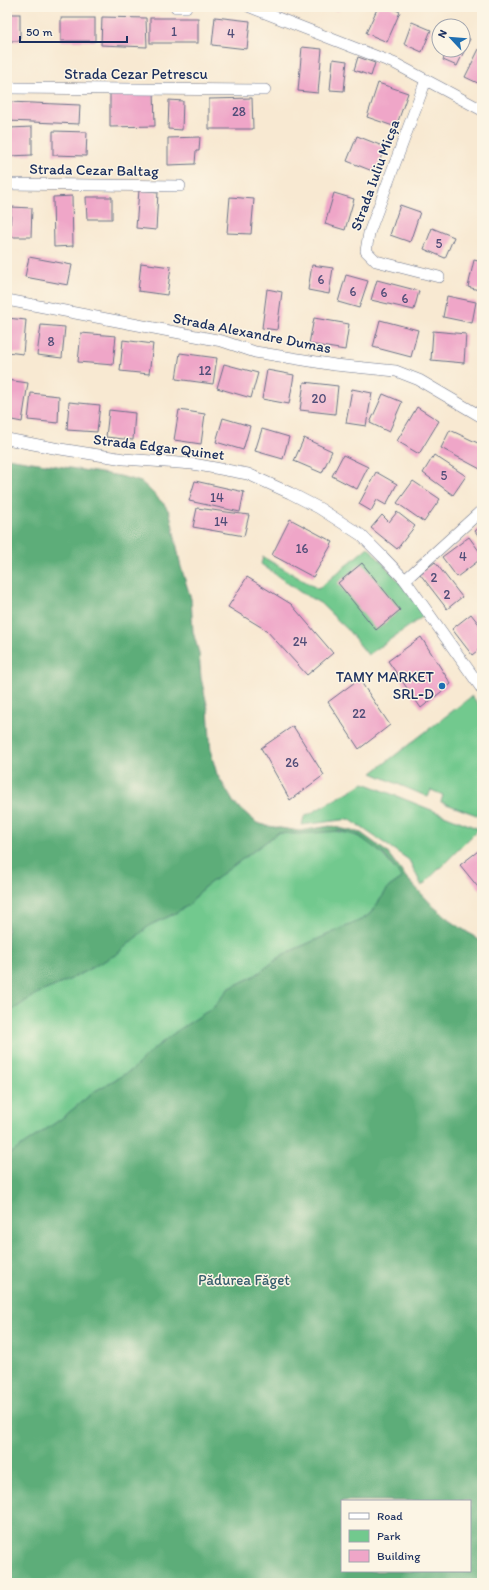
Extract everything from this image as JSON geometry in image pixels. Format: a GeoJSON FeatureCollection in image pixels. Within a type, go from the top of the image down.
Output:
{"type":"FeatureCollection","features":[{"type":"Feature","properties":{"kind":"street"},"geometry":{"type":"LineString","coordinates":[[176,7],[186,7]]}},
{"type":"Feature","properties":{"kind":"street"},"geometry":{"type":"LineString","coordinates":[[250,7],[396,64],[482,110]]}},
{"type":"Feature","properties":{"kind":"street","name":"Strada Iuliu Micșa"},"geometry":{"type":"LineString","coordinates":[[426,80],[369,233],[366,251],[376,261],[439,277]]}},
{"type":"Feature","properties":{"kind":"street","name":"Strada Cezar Petrescu"},"geometry":{"type":"LineString","coordinates":[[7,88],[265,90]]}},
{"type":"Feature","properties":{"kind":"street","name":"Strada Cezar Baltag"},"geometry":{"type":"LineString","coordinates":[[7,184],[180,186]]}},
{"type":"Feature","properties":{"kind":"street","name":"Strada Alexandre Dumas"},"geometry":{"type":"LineString","coordinates":[[7,300],[222,341],[255,352],[335,365],[396,371],[419,380],[482,417]]}},
{"type":"Feature","properties":{"kind":"street","name":"Strada Edgar Quinet"},"geometry":{"type":"LineString","coordinates":[[7,439],[108,456],[193,464],[248,474],[290,492],[319,508],[361,535],[405,580],[481,683]]}},
{"type":"Feature","properties":{"kind":"street"},"geometry":{"type":"LineString","coordinates":[[405,580],[482,510]]}},
{"type":"Feature","properties":{"kind":"green space","name":"Pădurea Făget"},"geometry":{"type":"Polygon","coordinates":[[[7,458],[120,476],[141,482],[164,504],[170,513],[181,567],[191,599],[193,632],[199,653],[201,678],[208,709],[211,753],[217,774],[234,803],[257,823],[268,826],[299,831],[330,826],[361,833],[387,852],[405,876],[434,907],[451,921],[482,942],[482,1583],[7,1583],[7,1156],[61,1119],[95,1091],[132,1070],[151,1051],[177,1031],[214,1007],[228,989],[256,975],[284,954],[361,920],[370,914],[389,887],[402,878],[384,855],[359,836],[340,831],[299,834],[278,833],[203,888],[189,905],[150,925],[117,954],[67,981],[36,994],[7,1014],[7,458]]]}},
{"type":"Feature","properties":{"kind":"green space"},"geometry":{"type":"Polygon","coordinates":[[[368,547],[397,579],[425,615],[368,655],[347,629],[320,603],[300,592],[261,564],[263,557],[318,589],[368,547]]]}},
{"type":"Feature","properties":{"kind":"green space"},"geometry":{"type":"Polygon","coordinates":[[[472,696],[482,709],[482,817],[441,802],[443,795],[431,790],[428,797],[372,773],[472,696]]]}},
{"type":"Feature","properties":{"kind":"green space"},"geometry":{"type":"Polygon","coordinates":[[[364,783],[479,829],[422,886],[409,860],[349,819],[302,825],[304,817],[364,783]]]}},
{"type":"Feature","properties":{"kind":"green space"},"geometry":{"type":"Polygon","coordinates":[[[320,831],[348,833],[368,842],[385,857],[402,878],[389,887],[370,914],[361,920],[284,954],[256,975],[228,989],[214,1007],[177,1031],[151,1051],[132,1070],[95,1091],[61,1119],[7,1156],[7,1014],[36,994],[67,981],[117,954],[150,925],[189,905],[203,888],[278,833],[299,834],[320,831]]]}},
{"type":"Feature","properties":{"kind":"building"},"geometry":{"type":"Polygon","coordinates":[[[326,7],[339,7],[338,11],[326,7]]]}},
{"type":"Feature","properties":{"kind":"building"},"geometry":{"type":"Polygon","coordinates":[[[378,7],[390,7],[400,12],[387,42],[366,33],[378,7]]]}},
{"type":"Feature","properties":{"kind":"building"},"geometry":{"type":"Polygon","coordinates":[[[7,14],[20,14],[20,41],[7,41],[7,14]]]}},
{"type":"Feature","properties":{"kind":"building"},"geometry":{"type":"Polygon","coordinates":[[[102,17],[146,18],[147,47],[101,45],[102,17]]]}},
{"type":"Feature","properties":{"kind":"building"},"geometry":{"type":"Polygon","coordinates":[[[215,17],[250,21],[247,49],[212,45],[215,17]]]}},
{"type":"Feature","properties":{"kind":"building"},"geometry":{"type":"Polygon","coordinates":[[[61,18],[95,18],[95,41],[61,41],[61,18]]]}},
{"type":"Feature","properties":{"kind":"building"},"geometry":{"type":"Polygon","coordinates":[[[150,18],[198,18],[198,43],[150,43],[150,18]]]}},
{"type":"Feature","properties":{"kind":"building"},"geometry":{"type":"Polygon","coordinates":[[[412,22],[431,30],[422,52],[404,44],[412,22]]]}},
{"type":"Feature","properties":{"kind":"building"},"geometry":{"type":"Polygon","coordinates":[[[482,43],[482,85],[465,77],[482,43]]]}},
{"type":"Feature","properties":{"kind":"building"},"geometry":{"type":"Polygon","coordinates":[[[302,47],[322,49],[318,93],[298,91],[302,47]]]}},
{"type":"Feature","properties":{"kind":"building"},"geometry":{"type":"Polygon","coordinates":[[[358,57],[375,63],[371,76],[354,70],[358,57]]]}},
{"type":"Feature","properties":{"kind":"building"},"geometry":{"type":"Polygon","coordinates":[[[444,58],[461,58],[457,66],[443,60],[444,58]]]}},
{"type":"Feature","properties":{"kind":"building"},"geometry":{"type":"Polygon","coordinates":[[[333,59],[347,61],[344,91],[330,90],[333,59]]]}},
{"type":"Feature","properties":{"kind":"building"},"geometry":{"type":"Polygon","coordinates":[[[378,83],[408,93],[396,127],[367,117],[378,83]]]}},
{"type":"Feature","properties":{"kind":"building"},"geometry":{"type":"Polygon","coordinates":[[[110,90],[154,90],[155,126],[110,127],[110,90]]]}},
{"type":"Feature","properties":{"kind":"building"},"geometry":{"type":"Polygon","coordinates":[[[252,98],[253,129],[209,129],[209,99],[252,98]]]}},
{"type":"Feature","properties":{"kind":"building"},"geometry":{"type":"Polygon","coordinates":[[[169,100],[183,101],[182,130],[168,129],[169,100]]]}},
{"type":"Feature","properties":{"kind":"building"},"geometry":{"type":"Polygon","coordinates":[[[9,102],[80,105],[79,124],[8,121],[9,102]]]}},
{"type":"Feature","properties":{"kind":"building"},"geometry":{"type":"Polygon","coordinates":[[[32,127],[32,155],[10,156],[10,128],[32,127]]]}},
{"type":"Feature","properties":{"kind":"building"},"geometry":{"type":"Polygon","coordinates":[[[53,131],[87,132],[86,156],[53,155],[53,131]]]}},
{"type":"Feature","properties":{"kind":"building"},"geometry":{"type":"Polygon","coordinates":[[[357,136],[385,147],[375,172],[347,161],[357,136]]]}},
{"type":"Feature","properties":{"kind":"building"},"geometry":{"type":"Polygon","coordinates":[[[200,137],[199,151],[196,151],[195,164],[168,165],[168,138],[200,137]]]}},
{"type":"Feature","properties":{"kind":"building"},"geometry":{"type":"Polygon","coordinates":[[[139,190],[158,192],[156,230],[136,228],[139,190]]]}},
{"type":"Feature","properties":{"kind":"building"},"geometry":{"type":"Polygon","coordinates":[[[334,193],[354,199],[345,230],[325,224],[334,193]]]}},
{"type":"Feature","properties":{"kind":"building"},"geometry":{"type":"Polygon","coordinates":[[[72,196],[73,246],[54,247],[53,197],[72,196]]]}},
{"type":"Feature","properties":{"kind":"building"},"geometry":{"type":"Polygon","coordinates":[[[86,197],[112,197],[112,219],[87,219],[86,197]]]}},
{"type":"Feature","properties":{"kind":"building"},"geometry":{"type":"Polygon","coordinates":[[[230,197],[254,199],[251,234],[227,233],[230,197]]]}},
{"type":"Feature","properties":{"kind":"building"},"geometry":{"type":"Polygon","coordinates":[[[400,205],[420,212],[410,242],[390,235],[400,205]]]}},
{"type":"Feature","properties":{"kind":"building"},"geometry":{"type":"Polygon","coordinates":[[[11,207],[32,208],[31,237],[10,237],[11,207]]]}},
{"type":"Feature","properties":{"kind":"building"},"geometry":{"type":"Polygon","coordinates":[[[432,228],[454,237],[445,258],[424,249],[432,228]]]}},
{"type":"Feature","properties":{"kind":"building"},"geometry":{"type":"Polygon","coordinates":[[[29,257],[72,265],[68,285],[25,277],[29,257]]]}},
{"type":"Feature","properties":{"kind":"building"},"geometry":{"type":"Polygon","coordinates":[[[474,260],[482,262],[482,291],[468,287],[474,260]]]}},
{"type":"Feature","properties":{"kind":"building"},"geometry":{"type":"Polygon","coordinates":[[[141,263],[171,267],[167,295],[138,291],[141,263]]]}},
{"type":"Feature","properties":{"kind":"building"},"geometry":{"type":"Polygon","coordinates":[[[312,265],[333,268],[329,294],[308,290],[312,265]]]}},
{"type":"Feature","properties":{"kind":"building"},"geometry":{"type":"Polygon","coordinates":[[[346,275],[368,281],[359,308],[338,302],[346,275]]]}},
{"type":"Feature","properties":{"kind":"building"},"geometry":{"type":"Polygon","coordinates":[[[377,280],[419,291],[414,310],[371,300],[377,280]]]}},
{"type":"Feature","properties":{"kind":"building"},"geometry":{"type":"Polygon","coordinates":[[[267,289],[282,292],[277,330],[262,328],[267,289]]]}},
{"type":"Feature","properties":{"kind":"building"},"geometry":{"type":"Polygon","coordinates":[[[447,296],[476,302],[472,323],[443,317],[447,296]]]}},
{"type":"Feature","properties":{"kind":"building"},"geometry":{"type":"Polygon","coordinates":[[[7,318],[26,320],[23,354],[7,352],[7,318]]]}},
{"type":"Feature","properties":{"kind":"building"},"geometry":{"type":"Polygon","coordinates":[[[314,318],[349,324],[345,350],[309,344],[314,318]]]}},
{"type":"Feature","properties":{"kind":"building"},"geometry":{"type":"Polygon","coordinates":[[[380,320],[418,330],[411,357],[373,347],[380,320]]]}},
{"type":"Feature","properties":{"kind":"building"},"geometry":{"type":"Polygon","coordinates":[[[41,325],[65,327],[62,358],[37,355],[41,325]]]}},
{"type":"Feature","properties":{"kind":"building"},"geometry":{"type":"Polygon","coordinates":[[[433,331],[466,334],[464,363],[431,360],[433,331]]]}},
{"type":"Feature","properties":{"kind":"building"},"geometry":{"type":"Polygon","coordinates":[[[81,333],[116,336],[113,365],[78,362],[81,333]]]}},
{"type":"Feature","properties":{"kind":"building"},"geometry":{"type":"Polygon","coordinates":[[[123,340],[153,344],[149,374],[120,371],[123,340]]]}},
{"type":"Feature","properties":{"kind":"building"},"geometry":{"type":"Polygon","coordinates":[[[180,353],[217,358],[213,384],[176,379],[180,353]]]}},
{"type":"Feature","properties":{"kind":"building"},"geometry":{"type":"Polygon","coordinates":[[[224,364],[258,373],[251,398],[217,388],[224,364]]]}},
{"type":"Feature","properties":{"kind":"building"},"geometry":{"type":"Polygon","coordinates":[[[267,370],[294,375],[289,404],[262,399],[267,370]]]}},
{"type":"Feature","properties":{"kind":"building"},"geometry":{"type":"Polygon","coordinates":[[[7,380],[28,383],[22,422],[7,419],[7,380]]]}},
{"type":"Feature","properties":{"kind":"building"},"geometry":{"type":"Polygon","coordinates":[[[304,382],[338,386],[335,414],[300,410],[304,382]]]}},
{"type":"Feature","properties":{"kind":"building"},"geometry":{"type":"Polygon","coordinates":[[[352,389],[372,393],[366,426],[346,423],[352,389]]]}},
{"type":"Feature","properties":{"kind":"building"},"geometry":{"type":"Polygon","coordinates":[[[31,393],[59,396],[58,423],[28,420],[31,393]]]}},
{"type":"Feature","properties":{"kind":"building"},"geometry":{"type":"Polygon","coordinates":[[[383,394],[402,402],[389,432],[370,423],[383,394]]]}},
{"type":"Feature","properties":{"kind":"building"},"geometry":{"type":"Polygon","coordinates":[[[69,402],[100,405],[97,432],[67,430],[69,402]]]}},
{"type":"Feature","properties":{"kind":"building"},"geometry":{"type":"Polygon","coordinates":[[[417,407],[439,421],[419,454],[397,441],[417,407]]]}},
{"type":"Feature","properties":{"kind":"building"},"geometry":{"type":"Polygon","coordinates":[[[109,410],[135,413],[133,440],[106,437],[109,410]]]}},
{"type":"Feature","properties":{"kind":"building"},"geometry":{"type":"Polygon","coordinates":[[[179,410],[205,414],[201,444],[174,440],[179,410]]]}},
{"type":"Feature","properties":{"kind":"building"},"geometry":{"type":"Polygon","coordinates":[[[223,418],[250,426],[243,450],[216,442],[223,418]]]}},
{"type":"Feature","properties":{"kind":"building"},"geometry":{"type":"Polygon","coordinates":[[[262,429],[289,437],[283,459],[255,451],[262,429]]]}},
{"type":"Feature","properties":{"kind":"building"},"geometry":{"type":"Polygon","coordinates":[[[450,430],[482,445],[482,470],[441,448],[450,430]]]}},
{"type":"Feature","properties":{"kind":"building"},"geometry":{"type":"Polygon","coordinates":[[[304,438],[332,451],[322,473],[294,461],[304,438]]]}},
{"type":"Feature","properties":{"kind":"building"},"geometry":{"type":"Polygon","coordinates":[[[343,455],[368,467],[357,489],[332,476],[343,455]]]}},
{"type":"Feature","properties":{"kind":"building"},"geometry":{"type":"Polygon","coordinates":[[[434,455],[466,476],[453,495],[423,473],[434,455]]]}},
{"type":"Feature","properties":{"kind":"building"},"geometry":{"type":"Polygon","coordinates":[[[376,472],[397,484],[386,505],[377,500],[371,511],[359,504],[376,472]]]}},
{"type":"Feature","properties":{"kind":"building"},"geometry":{"type":"Polygon","coordinates":[[[195,481],[244,492],[240,512],[189,501],[195,481]]]}},
{"type":"Feature","properties":{"kind":"building"},"geometry":{"type":"Polygon","coordinates":[[[413,481],[440,499],[424,522],[397,503],[413,481]]]}},
{"type":"Feature","properties":{"kind":"building"},"geometry":{"type":"Polygon","coordinates":[[[197,508],[249,515],[244,536],[193,527],[197,508]]]}},
{"type":"Feature","properties":{"kind":"building"},"geometry":{"type":"Polygon","coordinates":[[[397,512],[415,526],[397,549],[371,528],[382,515],[389,522],[397,512]]]}},
{"type":"Feature","properties":{"kind":"building"},"geometry":{"type":"Polygon","coordinates":[[[290,519],[333,542],[313,577],[272,555],[290,519]]]}},
{"type":"Feature","properties":{"kind":"building"},"geometry":{"type":"Polygon","coordinates":[[[482,526],[482,541],[475,531],[482,526]]]}},
{"type":"Feature","properties":{"kind":"building"},"geometry":{"type":"Polygon","coordinates":[[[469,537],[482,555],[482,558],[457,577],[442,557],[469,537]]]}},
{"type":"Feature","properties":{"kind":"building"},"geometry":{"type":"Polygon","coordinates":[[[435,562],[462,597],[447,609],[420,574],[435,562]]]}},
{"type":"Feature","properties":{"kind":"building"},"geometry":{"type":"Polygon","coordinates":[[[362,563],[400,610],[376,630],[338,583],[362,563]]]}},
{"type":"Feature","properties":{"kind":"building"},"geometry":{"type":"Polygon","coordinates":[[[247,577],[291,604],[333,653],[307,675],[266,630],[228,607],[247,577]]]}},
{"type":"Feature","properties":{"kind":"building"},"geometry":{"type":"Polygon","coordinates":[[[471,614],[482,628],[482,647],[472,655],[452,629],[471,614]]]}},
{"type":"Feature","properties":{"kind":"building"},"geometry":{"type":"Polygon","coordinates":[[[421,637],[451,684],[421,708],[388,661],[421,637]]]}},
{"type":"Feature","properties":{"kind":"building"},"geometry":{"type":"Polygon","coordinates":[[[359,679],[390,725],[359,749],[328,702],[359,679]]]}},
{"type":"Feature","properties":{"kind":"building"},"geometry":{"type":"Polygon","coordinates":[[[293,726],[324,775],[290,800],[261,748],[293,726]]]}},
{"type":"Feature","properties":{"kind":"building"},"geometry":{"type":"Polygon","coordinates":[[[482,848],[482,892],[460,865],[482,848]]]}},
{"type":"Feature","properties":{"kind":"place","name":"TAMY MARKET SRL-D"},"geometry":{"type":"Point","coordinates":[442,686]}}]}
